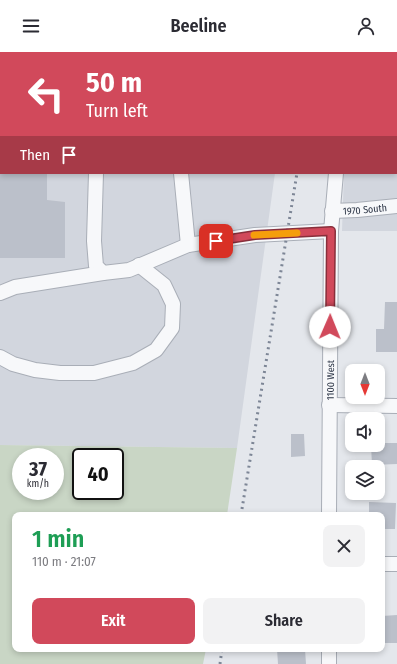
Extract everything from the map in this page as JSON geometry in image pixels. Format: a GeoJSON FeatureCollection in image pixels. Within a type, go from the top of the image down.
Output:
{"type":"FeatureCollection","features":[{"type":"Feature","properties":{"kind":"street"},"geometry":{"type":"LineString","coordinates":[[96,174],[94,241],[96,266],[103,273]]}},
{"type":"Feature","properties":{"kind":"street"},"geometry":{"type":"LineString","coordinates":[[181,174],[188,246]]}},
{"type":"Feature","properties":{"kind":"street","name":"1100 West"},"geometry":{"type":"LineString","coordinates":[[329,512],[331,231],[336,174]]}},
{"type":"Feature","properties":{"kind":"street","name":"1970 South"},"geometry":{"type":"LineString","coordinates":[[332,211],[362,210],[397,206]]}},
{"type":"Feature","properties":{"kind":"street"},"geometry":{"type":"LineString","coordinates":[[0,293],[16,287],[128,270],[188,246],[255,235],[331,231]]}},
{"type":"Feature","properties":{"kind":"street"},"geometry":{"type":"LineString","coordinates":[[0,357],[13,364],[35,370],[60,373],[94,373],[133,363],[156,350],[172,328],[173,304],[164,285],[139,265]]}},
{"type":"Feature","properties":{"kind":"street"},"geometry":{"type":"LineString","coordinates":[[329,406],[397,406]]}},
{"type":"Feature","properties":{"kind":"street"},"geometry":{"type":"LineString","coordinates":[[385,564],[397,564]]}},
{"type":"Feature","properties":{"kind":"street"},"geometry":{"type":"LineString","coordinates":[[329,652],[329,664]]}},
{"type":"Feature","properties":{"kind":"shaded area"},"geometry":{"type":"Polygon","coordinates":[[[0,174],[275,174],[237,448],[0,445],[0,174]]]}},
{"type":"Feature","properties":{"kind":"shaded area"},"geometry":{"type":"Polygon","coordinates":[[[344,174],[397,174],[397,231],[342,231],[344,174]]]}},
{"type":"Feature","properties":{"kind":"green space"},"geometry":{"type":"Polygon","coordinates":[[[0,445],[237,448],[227,512],[12,512],[12,652],[205,652],[203,664],[0,664],[0,445]]]}},
{"type":"Feature","properties":{"kind":"building"},"geometry":{"type":"Polygon","coordinates":[[[0,174],[47,174],[47,200],[65,202],[65,258],[0,258],[0,174]]]}},
{"type":"Feature","properties":{"kind":"building"},"geometry":{"type":"Polygon","coordinates":[[[385,302],[397,302],[397,352],[376,352],[376,329],[384,329],[385,302]]]}},
{"type":"Feature","properties":{"kind":"building"},"geometry":{"type":"Polygon","coordinates":[[[291,434],[304,434],[305,456],[291,457],[291,434]]]}},
{"type":"Feature","properties":{"kind":"building"},"geometry":{"type":"Polygon","coordinates":[[[385,443],[397,443],[397,464],[385,464],[385,460],[372,460],[371,452],[385,452],[385,443]]]}},
{"type":"Feature","properties":{"kind":"building"},"geometry":{"type":"Polygon","coordinates":[[[369,502],[396,503],[395,529],[385,529],[385,512],[369,512],[369,502]]]}},
{"type":"Feature","properties":{"kind":"building"},"geometry":{"type":"Polygon","coordinates":[[[397,615],[397,643],[385,643],[385,616],[397,615]]]}},
{"type":"Feature","properties":{"kind":"building"},"geometry":{"type":"Polygon","coordinates":[[[277,652],[305,652],[306,664],[278,664],[277,652]]]}},
{"type":"Feature","properties":{"kind":"railway"},"geometry":{"type":"LineString","coordinates":[[241,512],[297,174]]}},
{"type":"Feature","properties":{"kind":"railway"},"geometry":{"type":"LineString","coordinates":[[220,664],[222,652]]}},
{"type":"Feature","properties":{"kind":"slow traffic"},"geometry":{"type":"LineString","coordinates":[[254,235],[297,233]]}},
{"type":"Feature","properties":{"kind":"route"},"geometry":{"type":"LineString","coordinates":[[216,241],[255,235],[331,231],[330,327]]}}]}
